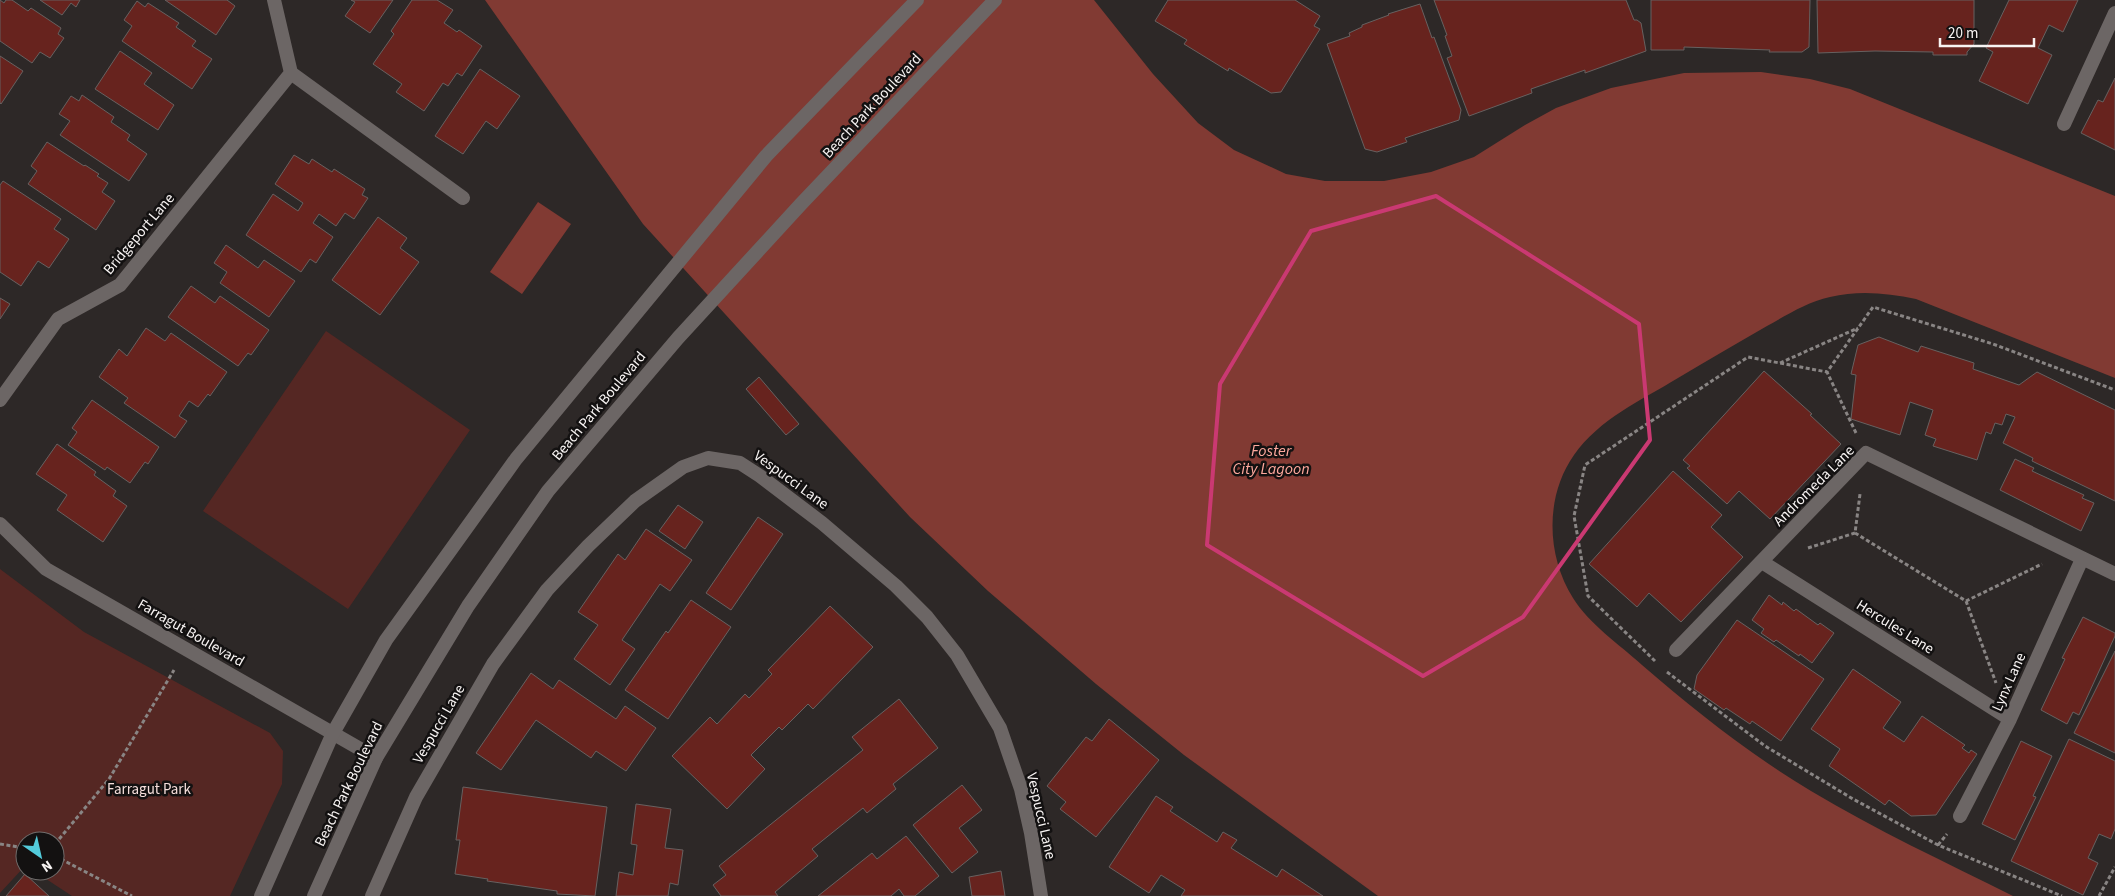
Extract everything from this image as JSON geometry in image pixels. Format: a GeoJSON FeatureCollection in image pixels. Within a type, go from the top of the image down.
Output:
{"type":"FeatureCollection","features":[{"type":"Feature","properties":{"kind":"street"},"geometry":{"type":"LineString","coordinates":[[274,0],[291,73],[463,198]]}},
{"type":"Feature","properties":{"kind":"street","name":"Beach Park Boulevard"},"geometry":{"type":"LineString","coordinates":[[261,896],[333,733],[386,640],[516,459],[766,156],[917,0]]}},
{"type":"Feature","properties":{"kind":"street","name":"Beach Park Boulevard"},"geometry":{"type":"LineString","coordinates":[[314,896],[376,758],[468,606],[548,490],[678,338],[801,204],[995,0]]}},
{"type":"Feature","properties":{"kind":"street"},"geometry":{"type":"LineString","coordinates":[[2064,124],[2115,14]]}},
{"type":"Feature","properties":{"kind":"street","name":"Bridgeport Lane"},"geometry":{"type":"LineString","coordinates":[[0,400],[58,319],[120,285],[291,73]]}},
{"type":"Feature","properties":{"kind":"street","name":"Andromeda Lane"},"geometry":{"type":"LineString","coordinates":[[1676,650],[1866,453],[2115,574]]}},
{"type":"Feature","properties":{"kind":"street","name":"Vespucci Lane"},"geometry":{"type":"LineString","coordinates":[[372,896],[416,797],[493,664],[547,590],[588,546],[635,501],[683,467],[708,458],[740,463],[822,523],[896,586],[927,617],[957,655],[1000,728],[1021,789],[1041,896]]}},
{"type":"Feature","properties":{"kind":"street","name":"Farragut Boulevard"},"geometry":{"type":"LineString","coordinates":[[0,524],[46,569],[376,758]]}},
{"type":"Feature","properties":{"kind":"street","name":"Lynx Lane"},"geometry":{"type":"LineString","coordinates":[[1960,816],[2010,719],[2082,559]]}},
{"type":"Feature","properties":{"kind":"street","name":"Hercules Lane"},"geometry":{"type":"LineString","coordinates":[[1762,562],[2010,719]]}},
{"type":"Feature","properties":{"kind":"path"},"geometry":{"type":"LineString","coordinates":[[1827,372],[1873,308],[1993,344],[2115,390]]}},
{"type":"Feature","properties":{"kind":"path"},"geometry":{"type":"LineString","coordinates":[[1780,363],[1858,327]]}},
{"type":"Feature","properties":{"kind":"path"},"geometry":{"type":"LineString","coordinates":[[1658,664],[1588,596],[1574,516],[1585,465],[1748,357],[1827,372]]}},
{"type":"Feature","properties":{"kind":"path"},"geometry":{"type":"LineString","coordinates":[[1827,372],[1866,453]]}},
{"type":"Feature","properties":{"kind":"path"},"geometry":{"type":"LineString","coordinates":[[1855,533],[1966,601],[2010,719]]}},
{"type":"Feature","properties":{"kind":"path"},"geometry":{"type":"LineString","coordinates":[[1966,601],[2068,552]]}},
{"type":"Feature","properties":{"kind":"path"},"geometry":{"type":"LineString","coordinates":[[65,832],[109,779],[186,649]]}},
{"type":"Feature","properties":{"kind":"path"},"geometry":{"type":"LineString","coordinates":[[1665,671],[1765,746],[1853,799],[1938,845],[2062,896]]}},
{"type":"Feature","properties":{"kind":"path"},"geometry":{"type":"LineString","coordinates":[[0,844],[15,846]]}},
{"type":"Feature","properties":{"kind":"path"},"geometry":{"type":"LineString","coordinates":[[65,861],[132,896]]}},
{"type":"Feature","properties":{"kind":"path"},"geometry":{"type":"LineString","coordinates":[[2099,896],[2115,867]]}},
{"type":"Feature","properties":{"kind":"highlighted area"},"geometry":{"type":"Polygon","coordinates":[[[1436,196],[1639,324],[1650,440],[1523,617],[1423,676],[1207,545],[1220,384],[1311,231],[1436,196]]]}},
{"type":"Feature","properties":{"kind":"green space"},"geometry":{"type":"Polygon","coordinates":[[[326,331],[470,430],[348,609],[203,511],[326,331]]]}},
{"type":"Feature","properties":{"kind":"green space","name":"Farragut Park"},"geometry":{"type":"Polygon","coordinates":[[[0,569],[84,632],[270,733],[283,751],[282,784],[230,896],[72,896],[49,881],[65,881],[65,831],[15,831],[15,877],[0,893],[0,569]]]}},
{"type":"Feature","properties":{"kind":"water","name":"Foster City Lagoon"},"geometry":{"type":"Polygon","coordinates":[[[485,0],[1094,0],[1153,74],[1198,123],[1234,150],[1286,174],[1325,181],[1384,181],[1431,172],[1474,157],[1556,108],[1611,88],[1684,73],[1761,72],[1810,79],[1850,89],[2115,196],[2115,378],[1916,299],[1873,293],[1830,297],[1805,305],[1622,411],[1608,421],[1584,442],[1574,455],[1558,489],[1554,507],[1552,526],[1554,545],[1564,581],[1573,598],[1596,625],[1662,682],[1745,747],[1811,791],[1886,832],[2013,896],[1378,896],[1184,755],[1096,684],[988,591],[910,517],[643,224],[485,0]]]}},
{"type":"Feature","properties":{"kind":"water"},"geometry":{"type":"Polygon","coordinates":[[[538,202],[571,224],[522,294],[490,272],[538,202]]]}},
{"type":"Feature","properties":{"kind":"building"},"geometry":{"type":"Polygon","coordinates":[[[0,0],[4,3],[6,0],[12,0],[28,11],[31,8],[61,28],[58,34],[64,38],[50,58],[40,52],[32,63],[0,41],[0,0]]]}},
{"type":"Feature","properties":{"kind":"building"},"geometry":{"type":"Polygon","coordinates":[[[40,0],[80,0],[76,7],[71,3],[62,15],[40,0]]]}},
{"type":"Feature","properties":{"kind":"building"},"geometry":{"type":"Polygon","coordinates":[[[165,0],[227,0],[235,6],[216,35],[165,0]]]}},
{"type":"Feature","properties":{"kind":"building"},"geometry":{"type":"Polygon","coordinates":[[[351,0],[393,0],[370,33],[345,16],[355,2],[351,0]]]}},
{"type":"Feature","properties":{"kind":"building"},"geometry":{"type":"Polygon","coordinates":[[[412,0],[437,0],[453,10],[444,23],[457,32],[459,30],[482,46],[462,76],[457,73],[448,86],[443,83],[424,111],[396,92],[402,84],[373,64],[394,34],[391,31],[412,0]]]}},
{"type":"Feature","properties":{"kind":"building"},"geometry":{"type":"Polygon","coordinates":[[[1168,0],[1295,0],[1320,16],[1314,26],[1320,29],[1281,92],[1271,93],[1229,68],[1228,71],[1184,44],[1187,40],[1155,21],[1168,0]]]}},
{"type":"Feature","properties":{"kind":"building"},"geometry":{"type":"Polygon","coordinates":[[[1434,0],[1626,0],[1634,20],[1641,23],[1646,51],[1585,73],[1585,70],[1531,89],[1532,93],[1469,116],[1447,58],[1452,56],[1445,36],[1447,35],[1434,0]]]}},
{"type":"Feature","properties":{"kind":"building"},"geometry":{"type":"Polygon","coordinates":[[[1651,0],[1810,0],[1809,47],[1802,52],[1684,47],[1684,50],[1651,50],[1651,0]]]}},
{"type":"Feature","properties":{"kind":"building"},"geometry":{"type":"Polygon","coordinates":[[[1817,0],[1974,0],[1974,44],[1967,52],[1967,55],[1933,55],[1933,52],[1875,51],[1818,53],[1817,0]]]}},
{"type":"Feature","properties":{"kind":"building"},"geometry":{"type":"Polygon","coordinates":[[[2009,0],[2078,0],[2063,32],[2049,25],[2038,48],[2052,55],[2028,104],[1979,81],[1993,52],[1986,48],[2009,0]]]}},
{"type":"Feature","properties":{"kind":"building"},"geometry":{"type":"Polygon","coordinates":[[[137,1],[145,7],[148,3],[179,23],[176,27],[196,41],[192,46],[212,59],[192,89],[122,41],[132,26],[124,20],[137,1]]]}},
{"type":"Feature","properties":{"kind":"building"},"geometry":{"type":"Polygon","coordinates":[[[1420,4],[1461,110],[1459,120],[1405,138],[1407,142],[1377,152],[1365,149],[1327,44],[1350,36],[1349,33],[1362,27],[1362,25],[1420,4]]]}},
{"type":"Feature","properties":{"kind":"building"},"geometry":{"type":"Polygon","coordinates":[[[120,51],[152,73],[144,84],[174,105],[158,130],[95,89],[120,51]]]}},
{"type":"Feature","properties":{"kind":"building"},"geometry":{"type":"Polygon","coordinates":[[[0,56],[23,71],[1,104],[0,103],[0,56]]]}},
{"type":"Feature","properties":{"kind":"building"},"geometry":{"type":"Polygon","coordinates":[[[480,69],[520,96],[497,129],[486,121],[463,154],[435,136],[480,69]]]}},
{"type":"Feature","properties":{"kind":"building"},"geometry":{"type":"Polygon","coordinates":[[[2115,78],[2115,150],[2081,133],[2098,100],[2103,102],[2115,78]]]}},
{"type":"Feature","properties":{"kind":"building"},"geometry":{"type":"Polygon","coordinates":[[[82,95],[114,117],[111,122],[130,135],[127,140],[147,154],[129,181],[60,135],[70,121],[59,114],[71,96],[79,101],[82,95]]]}},
{"type":"Feature","properties":{"kind":"building"},"geometry":{"type":"Polygon","coordinates":[[[47,142],[99,174],[97,176],[108,183],[102,192],[115,201],[96,230],[28,184],[37,171],[31,166],[47,142]]]}},
{"type":"Feature","properties":{"kind":"building"},"geometry":{"type":"Polygon","coordinates":[[[294,155],[309,164],[312,159],[332,172],[334,169],[365,189],[362,195],[368,198],[354,219],[345,213],[336,226],[319,214],[313,223],[333,237],[316,263],[310,259],[301,272],[246,235],[273,194],[298,211],[303,203],[275,184],[294,155]]]}},
{"type":"Feature","properties":{"kind":"building"},"geometry":{"type":"Polygon","coordinates":[[[3,181],[61,219],[54,229],[69,239],[49,268],[38,261],[21,286],[0,272],[0,185],[3,181]]]}},
{"type":"Feature","properties":{"kind":"building"},"geometry":{"type":"Polygon","coordinates":[[[378,217],[407,238],[400,248],[419,262],[380,315],[332,280],[378,217]]]}},
{"type":"Feature","properties":{"kind":"building"},"geometry":{"type":"Polygon","coordinates":[[[226,245],[258,268],[264,260],[295,281],[269,317],[220,283],[227,272],[214,263],[226,245]]]}},
{"type":"Feature","properties":{"kind":"building"},"geometry":{"type":"Polygon","coordinates":[[[191,286],[215,303],[220,296],[269,330],[251,355],[248,353],[238,366],[168,317],[191,286]]]}},
{"type":"Feature","properties":{"kind":"building"},"geometry":{"type":"Polygon","coordinates":[[[0,298],[10,304],[0,319],[0,298]]]}},
{"type":"Feature","properties":{"kind":"building"},"geometry":{"type":"Polygon","coordinates":[[[146,328],[165,341],[171,333],[227,372],[210,396],[208,394],[198,407],[189,401],[179,416],[187,421],[175,438],[124,403],[128,398],[99,377],[119,349],[127,356],[146,328]]]}},
{"type":"Feature","properties":{"kind":"building"},"geometry":{"type":"Polygon","coordinates":[[[1879,337],[1918,352],[1921,346],[1974,363],[1973,369],[2019,385],[2037,372],[2115,410],[2115,501],[2032,461],[2033,458],[2003,443],[2015,417],[2006,414],[2002,425],[1995,423],[1991,434],[1986,432],[1977,460],[1933,446],[1936,439],[1925,435],[1933,410],[1910,402],[1900,435],[1851,419],[1856,375],[1851,374],[1858,345],[1879,337]]]}},
{"type":"Feature","properties":{"kind":"building"},"geometry":{"type":"Polygon","coordinates":[[[1764,371],[1812,414],[1810,415],[1841,444],[1770,519],[1739,491],[1727,504],[1687,468],[1690,466],[1683,460],[1764,371]]]}},
{"type":"Feature","properties":{"kind":"building"},"geometry":{"type":"Polygon","coordinates":[[[759,377],[799,424],[786,435],[746,389],[759,377]]]}},
{"type":"Feature","properties":{"kind":"building"},"geometry":{"type":"Polygon","coordinates":[[[92,400],[159,447],[148,464],[145,462],[130,483],[107,467],[105,470],[68,445],[77,432],[72,428],[92,400]]]}},
{"type":"Feature","properties":{"kind":"building"},"geometry":{"type":"Polygon","coordinates":[[[57,444],[96,472],[94,475],[116,491],[113,496],[127,506],[103,542],[57,510],[67,495],[36,474],[57,444]]]}},
{"type":"Feature","properties":{"kind":"building"},"geometry":{"type":"Polygon","coordinates":[[[2015,459],[2034,468],[2032,471],[2084,495],[2082,498],[2094,503],[2081,531],[2000,490],[2015,459]]]}},
{"type":"Feature","properties":{"kind":"building"},"geometry":{"type":"Polygon","coordinates":[[[1673,471],[1722,515],[1711,527],[1743,557],[1681,622],[1649,593],[1637,607],[1589,564],[1673,471]]]}},
{"type":"Feature","properties":{"kind":"building"},"geometry":{"type":"Polygon","coordinates":[[[678,505],[703,522],[685,549],[659,531],[678,505]]]}},
{"type":"Feature","properties":{"kind":"building"},"geometry":{"type":"Polygon","coordinates":[[[758,517],[783,534],[731,610],[706,593],[758,517]]]}},
{"type":"Feature","properties":{"kind":"building"},"geometry":{"type":"Polygon","coordinates":[[[646,529],[692,560],[670,591],[660,584],[622,640],[635,649],[610,685],[574,659],[598,625],[578,612],[618,554],[625,560],[646,529]]]}},
{"type":"Feature","properties":{"kind":"building"},"geometry":{"type":"Polygon","coordinates":[[[1769,595],[1782,605],[1783,602],[1794,611],[1796,609],[1818,625],[1820,623],[1834,633],[1812,663],[1800,654],[1799,656],[1776,640],[1774,642],[1761,633],[1764,629],[1752,620],[1769,595]]]}},
{"type":"Feature","properties":{"kind":"building"},"geometry":{"type":"Polygon","coordinates":[[[691,600],[731,627],[668,719],[625,690],[666,631],[668,633],[691,600]]]}},
{"type":"Feature","properties":{"kind":"building"},"geometry":{"type":"Polygon","coordinates":[[[830,606],[873,647],[813,709],[808,704],[782,730],[779,727],[751,755],[765,769],[727,809],[672,756],[710,717],[717,724],[745,694],[749,698],[772,674],[768,670],[830,606]]]}},
{"type":"Feature","properties":{"kind":"building"},"geometry":{"type":"Polygon","coordinates":[[[2083,617],[2115,633],[2115,636],[2079,715],[2073,712],[2067,724],[2041,710],[2065,659],[2062,658],[2083,617]]]}},
{"type":"Feature","properties":{"kind":"building"},"geometry":{"type":"Polygon","coordinates":[[[1737,620],[1824,679],[1781,741],[1752,721],[1750,724],[1726,708],[1724,710],[1694,689],[1697,675],[1737,620]]]}},
{"type":"Feature","properties":{"kind":"building"},"geometry":{"type":"Polygon","coordinates":[[[2115,651],[2115,753],[2074,733],[2115,651]]]}},
{"type":"Feature","properties":{"kind":"building"},"geometry":{"type":"Polygon","coordinates":[[[1853,669],[1901,702],[1883,728],[1904,742],[1922,716],[1965,745],[1962,748],[1969,753],[1971,750],[1977,754],[1936,815],[1911,816],[1889,800],[1885,805],[1829,766],[1840,749],[1811,729],[1853,669]]]}},
{"type":"Feature","properties":{"kind":"building"},"geometry":{"type":"Polygon","coordinates":[[[531,673],[553,689],[559,680],[616,719],[625,706],[656,728],[626,771],[596,751],[591,758],[536,720],[501,770],[476,753],[531,673]]]}},
{"type":"Feature","properties":{"kind":"building"},"geometry":{"type":"Polygon","coordinates":[[[899,699],[938,748],[893,784],[896,789],[867,813],[863,808],[812,849],[818,856],[775,892],[778,896],[721,896],[713,885],[726,875],[719,866],[863,750],[852,737],[899,699]]]}},
{"type":"Feature","properties":{"kind":"building"},"geometry":{"type":"Polygon","coordinates":[[[1109,719],[1159,760],[1096,837],[1060,809],[1066,802],[1047,786],[1086,737],[1092,741],[1109,719]]]}},
{"type":"Feature","properties":{"kind":"building"},"geometry":{"type":"Polygon","coordinates":[[[2069,739],[2115,761],[2115,829],[2111,839],[2099,834],[2088,858],[2098,863],[2083,895],[2011,861],[2069,739]]]}},
{"type":"Feature","properties":{"kind":"building"},"geometry":{"type":"Polygon","coordinates":[[[2021,741],[2052,756],[2033,796],[2036,797],[2015,840],[1982,824],[2021,741]]]}},
{"type":"Feature","properties":{"kind":"building"},"geometry":{"type":"Polygon","coordinates":[[[962,785],[982,810],[959,828],[978,852],[952,873],[913,825],[962,785]]]}},
{"type":"Feature","properties":{"kind":"building"},"geometry":{"type":"Polygon","coordinates":[[[463,787],[607,807],[595,896],[557,894],[557,891],[487,881],[488,879],[455,874],[460,840],[456,840],[463,787]]]}},
{"type":"Feature","properties":{"kind":"building"},"geometry":{"type":"Polygon","coordinates":[[[1156,796],[1173,807],[1170,811],[1217,842],[1223,832],[1237,840],[1231,848],[1277,877],[1282,869],[1323,896],[1181,896],[1185,890],[1161,875],[1149,893],[1109,867],[1156,796]]]}},
{"type":"Feature","properties":{"kind":"building"},"geometry":{"type":"Polygon","coordinates":[[[636,804],[671,809],[665,848],[683,850],[678,885],[670,883],[668,896],[616,896],[619,872],[633,875],[637,845],[631,844],[636,804]]]}},
{"type":"Feature","properties":{"kind":"building"},"geometry":{"type":"Polygon","coordinates":[[[906,836],[939,876],[915,896],[904,896],[899,889],[891,896],[818,896],[872,853],[877,859],[906,836]]]}},
{"type":"Feature","properties":{"kind":"building"},"geometry":{"type":"Polygon","coordinates":[[[1001,871],[1005,896],[972,896],[969,877],[1001,871]]]}},
{"type":"Feature","properties":{"kind":"building"},"geometry":{"type":"Polygon","coordinates":[[[19,881],[33,881],[49,896],[6,896],[19,881]]]}}]}
